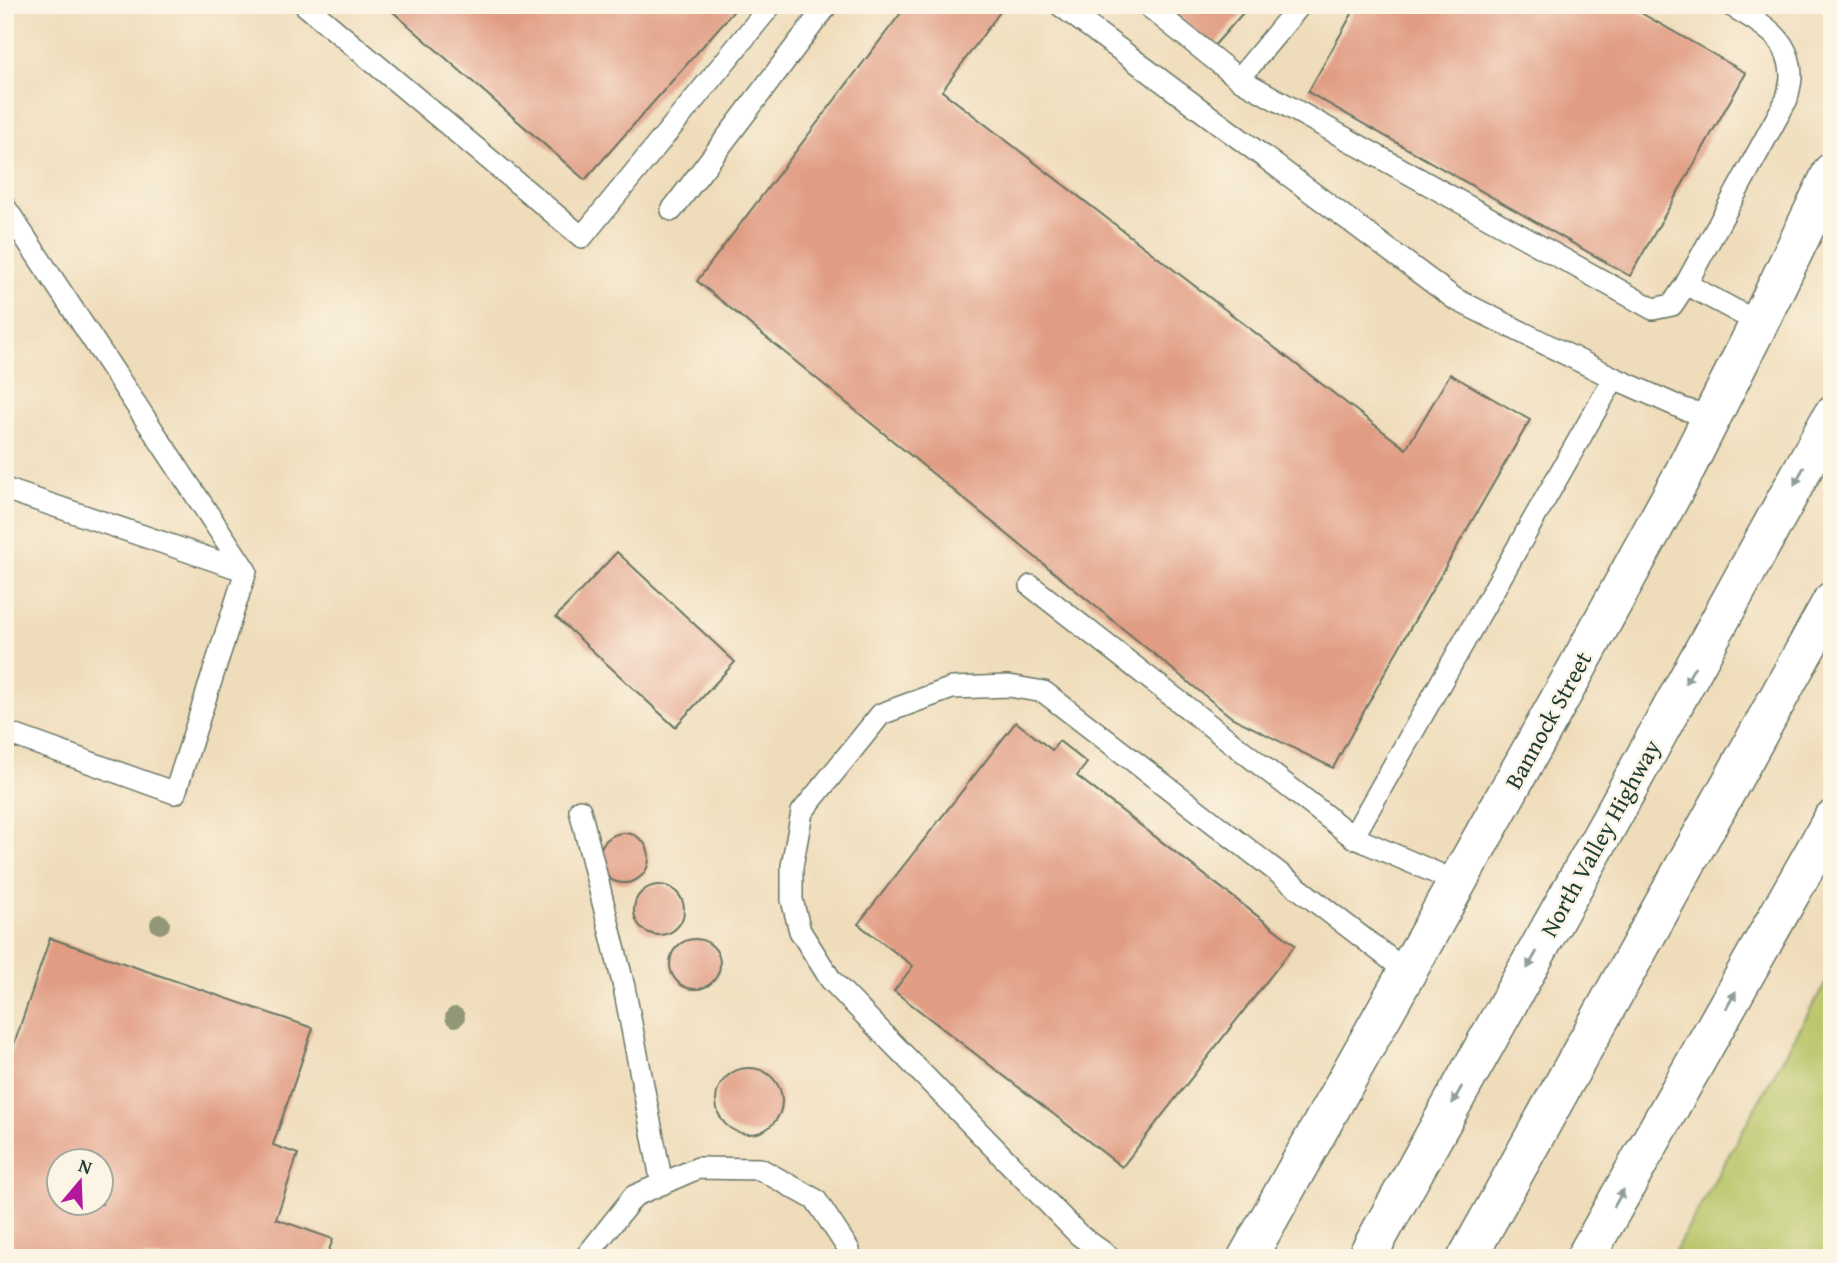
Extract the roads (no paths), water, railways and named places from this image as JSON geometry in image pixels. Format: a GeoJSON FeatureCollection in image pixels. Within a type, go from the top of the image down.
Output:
{"type":"FeatureCollection","features":[{"type":"Feature","properties":{"kind":"main road","name":"Bannock Street"},"geometry":{"type":"LineString","coordinates":[[1247,1258],[1681,478],[1832,172]]}},
{"type":"Feature","properties":{"kind":"main road","name":"North Valley Highway"},"geometry":{"type":"LineString","coordinates":[[1366,1258],[1605,831],[1832,416]]}},
{"type":"Feature","properties":{"kind":"main road"},"geometry":{"type":"LineString","coordinates":[[1467,1258],[1832,601]]}},
{"type":"Feature","properties":{"kind":"main road"},"geometry":{"type":"LineString","coordinates":[[1586,1258],[1832,820]]}},
{"type":"Feature","properties":{"kind":"lane"},"geometry":{"type":"LineString","coordinates":[[305,5],[582,237],[771,5]]}},
{"type":"Feature","properties":{"kind":"lane"},"geometry":{"type":"LineString","coordinates":[[672,210],[827,5]]}},
{"type":"Feature","properties":{"kind":"lane"},"geometry":{"type":"LineString","coordinates":[[1060,5],[1455,299],[1614,378],[1684,409],[1712,416]]}},
{"type":"Feature","properties":{"kind":"lane"},"geometry":{"type":"LineString","coordinates":[[1147,5],[1239,79],[1653,309],[1672,305],[1686,284],[1787,99],[1791,78],[1788,58],[1777,36],[1730,5]]}},
{"type":"Feature","properties":{"kind":"lane"},"geometry":{"type":"LineString","coordinates":[[1239,79],[1300,5]]}},
{"type":"Feature","properties":{"kind":"lane"},"geometry":{"type":"LineString","coordinates":[[5,207],[246,571]]}},
{"type":"Feature","properties":{"kind":"lane"},"geometry":{"type":"LineString","coordinates":[[1686,284],[1759,323]]}},
{"type":"Feature","properties":{"kind":"lane"},"geometry":{"type":"LineString","coordinates":[[1353,837],[1614,378]]}},
{"type":"Feature","properties":{"kind":"lane"},"geometry":{"type":"LineString","coordinates":[[5,489],[246,571]]}},
{"type":"Feature","properties":{"kind":"lane"},"geometry":{"type":"LineString","coordinates":[[5,732],[175,793],[246,571]]}},
{"type":"Feature","properties":{"kind":"lane"},"geometry":{"type":"LineString","coordinates":[[1031,586],[1353,837],[1457,882]]}},
{"type":"Feature","properties":{"kind":"lane"},"geometry":{"type":"LineString","coordinates":[[1111,1258],[1079,1235],[831,980],[800,931],[792,900],[792,866],[802,812],[881,714],[952,688],[1009,686],[1044,692],[1407,972]]}},
{"type":"Feature","properties":{"kind":"lane"},"geometry":{"type":"LineString","coordinates":[[580,810],[624,986],[662,1184]]}},
{"type":"Feature","properties":{"kind":"lane"},"geometry":{"type":"LineString","coordinates":[[585,1258],[634,1196],[698,1168],[760,1169],[816,1200],[854,1255]]}}]}
